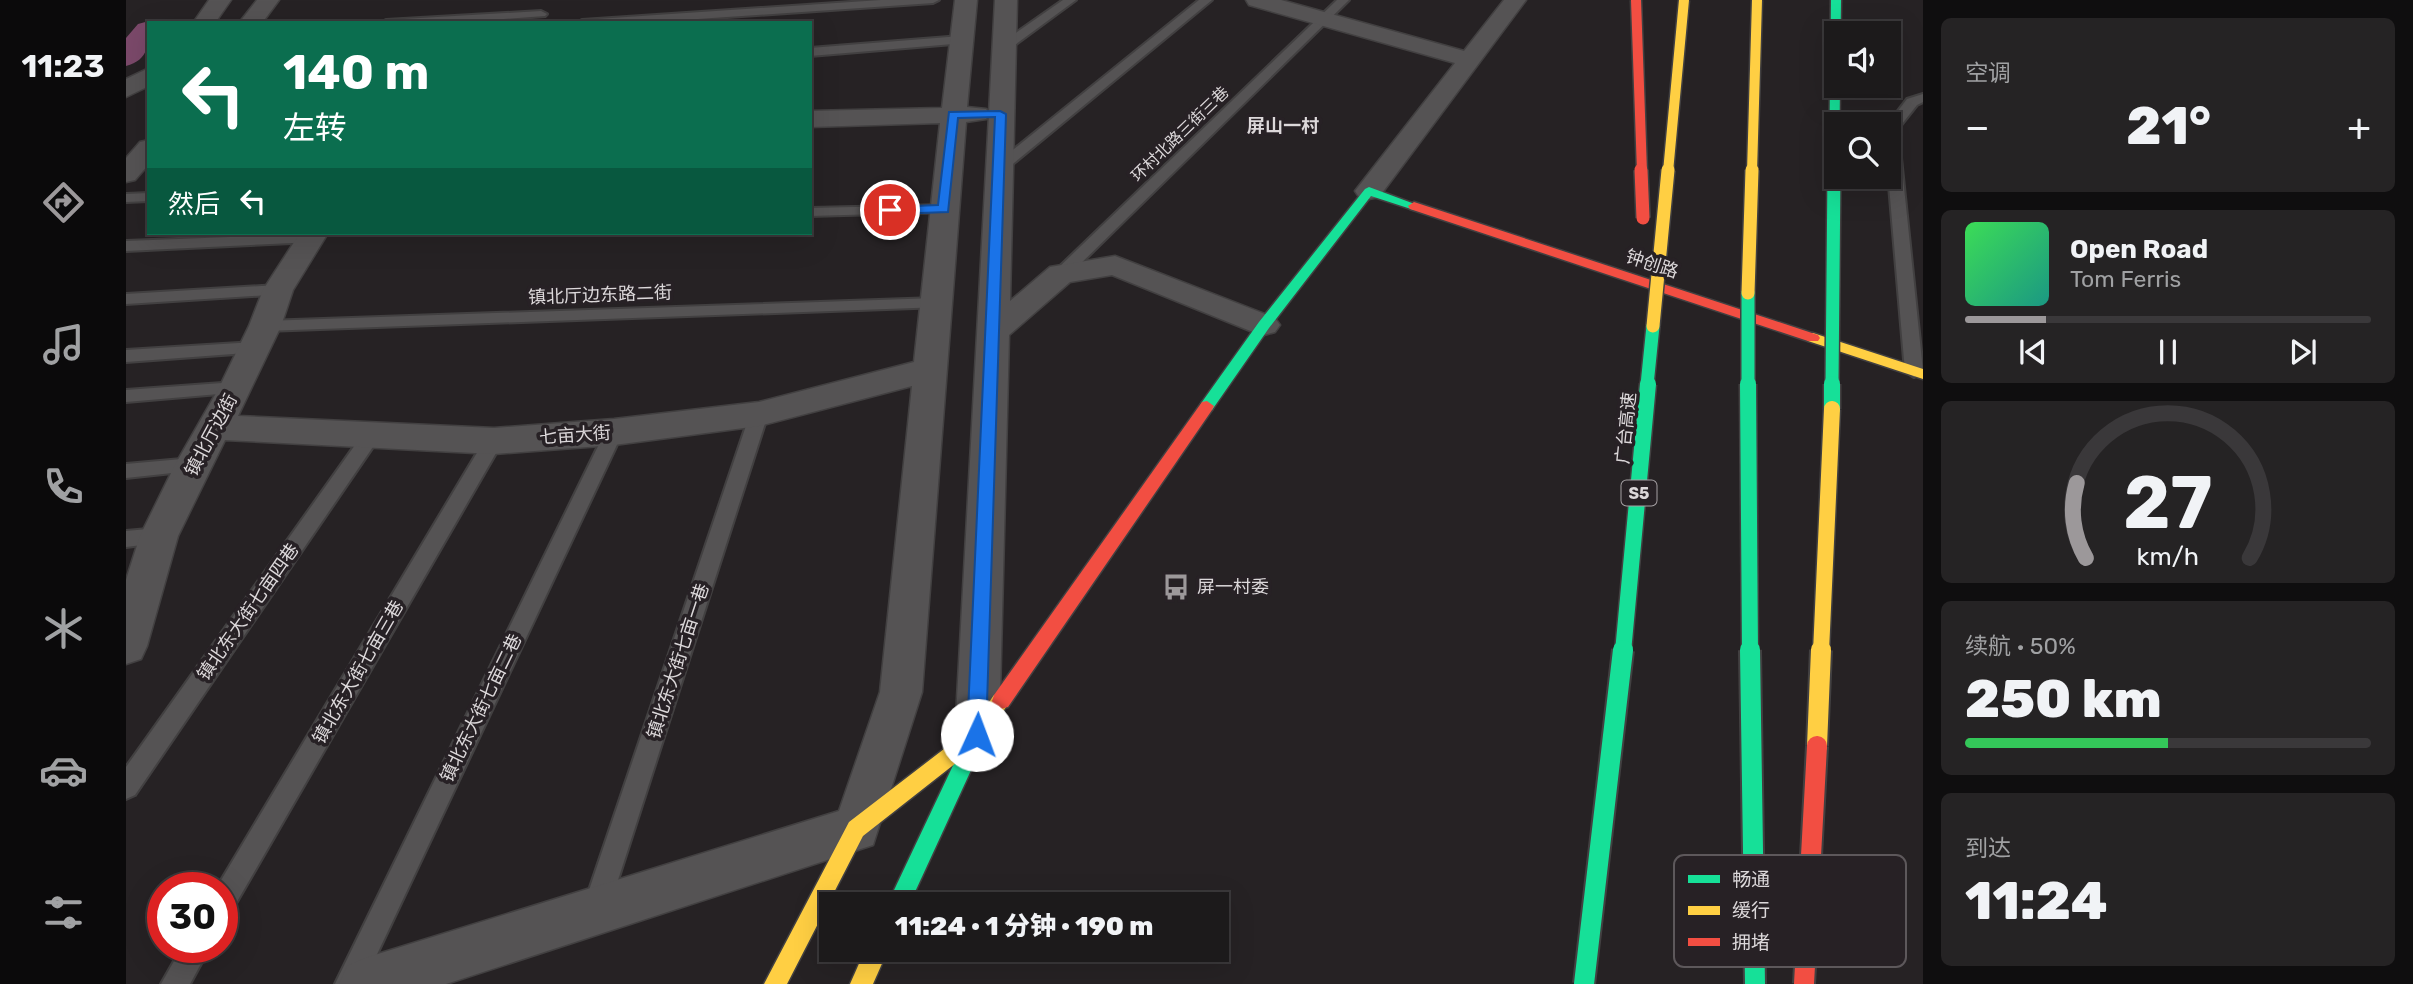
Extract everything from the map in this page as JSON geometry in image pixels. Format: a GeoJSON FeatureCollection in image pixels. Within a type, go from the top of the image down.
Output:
{"type":"FeatureCollection","features":[{"type":"Feature","properties":{"kind":"main road"},"geometry":{"type":"LineString","coordinates":[[1636,0],[1647,407]]}},
{"type":"Feature","properties":{"kind":"main road","name":"广台高速"},"geometry":{"type":"LineString","coordinates":[[1584,984],[1616,724],[1684,0]]}},
{"type":"Feature","properties":{"kind":"main road"},"geometry":{"type":"LineString","coordinates":[[1753,855],[1747,406],[1752,95],[1757,0]]}},
{"type":"Feature","properties":{"kind":"main road"},"geometry":{"type":"LineString","coordinates":[[1811,855],[1826,586],[1835,326],[1836,0]]}},
{"type":"Feature","properties":{"kind":"main road"},"geometry":{"type":"LineString","coordinates":[[904,892],[977,735],[1264,325],[1369,191]]}},
{"type":"Feature","properties":{"kind":"main road","name":"钟创路"},"geometry":{"type":"LineString","coordinates":[[1369,191],[1919,372]]}},
{"type":"Feature","properties":{"kind":"main road"},"geometry":{"type":"LineString","coordinates":[[775,984],[856,829],[977,735]]}},
{"type":"Feature","properties":{"kind":"main road"},"geometry":{"type":"LineString","coordinates":[[861,984],[871,962]]}},
{"type":"Feature","properties":{"kind":"street"},"geometry":{"type":"LineString","coordinates":[[205,21],[220,0]]}},
{"type":"Feature","properties":{"kind":"street"},"geometry":{"type":"LineString","coordinates":[[252,21],[268,0]]}},
{"type":"Feature","properties":{"kind":"street"},"geometry":{"type":"LineString","coordinates":[[365,984],[856,829],[901,692],[965,0]]}},
{"type":"Feature","properties":{"kind":"street"},"geometry":{"type":"LineString","coordinates":[[977,735],[1006,0]]}},
{"type":"Feature","properties":{"kind":"street"},"geometry":{"type":"LineString","coordinates":[[1257,0],[1468,59]]}},
{"type":"Feature","properties":{"kind":"street"},"geometry":{"type":"LineString","coordinates":[[1369,191],[1515,0]]}},
{"type":"Feature","properties":{"kind":"street"},"geometry":{"type":"LineString","coordinates":[[126,90],[147,76]]}},
{"type":"Feature","properties":{"kind":"street"},"geometry":{"type":"LineString","coordinates":[[812,119],[1000,114]]}},
{"type":"Feature","properties":{"kind":"street"},"geometry":{"type":"LineString","coordinates":[[126,174],[147,150]]}},
{"type":"Feature","properties":{"kind":"street","name":"镇北厅边街"},"geometry":{"type":"LineString","coordinates":[[127,637],[143,537],[216,427],[260,337],[278,290],[311,236]]}},
{"type":"Feature","properties":{"kind":"street"},"geometry":{"type":"LineString","coordinates":[[993,331],[1061,274],[1115,265],[1264,325]]}},
{"type":"Feature","properties":{"kind":"street","name":"七亩大街"},"geometry":{"type":"LineString","coordinates":[[216,427],[494,441],[614,432],[759,414],[929,370]]}},
{"type":"Feature","properties":{"kind":"lane"},"geometry":{"type":"LineString","coordinates":[[447,21],[538,18],[547,0]]}},
{"type":"Feature","properties":{"kind":"lane"},"geometry":{"type":"LineString","coordinates":[[613,21],[933,0]]}},
{"type":"Feature","properties":{"kind":"lane"},"geometry":{"type":"LineString","coordinates":[[1004,47],[1070,0]]}},
{"type":"Feature","properties":{"kind":"lane"},"geometry":{"type":"LineString","coordinates":[[998,169],[1206,0]]}},
{"type":"Feature","properties":{"kind":"lane","name":"环村北路三街三巷"},"geometry":{"type":"LineString","coordinates":[[1061,274],[1343,0]]}},
{"type":"Feature","properties":{"kind":"lane"},"geometry":{"type":"LineString","coordinates":[[812,52],[961,40]]}},
{"type":"Feature","properties":{"kind":"lane"},"geometry":{"type":"LineString","coordinates":[[1919,372],[1891,129],[1912,102],[1923,98]]}},
{"type":"Feature","properties":{"kind":"lane"},"geometry":{"type":"LineString","coordinates":[[126,198],[147,197]]}},
{"type":"Feature","properties":{"kind":"lane"},"geometry":{"type":"LineString","coordinates":[[812,212],[944,209]]}},
{"type":"Feature","properties":{"kind":"lane"},"geometry":{"type":"LineString","coordinates":[[126,246],[311,236]]}},
{"type":"Feature","properties":{"kind":"lane"},"geometry":{"type":"LineString","coordinates":[[126,299],[278,290]]}},
{"type":"Feature","properties":{"kind":"lane","name":"镇北厅边东路二街"},"geometry":{"type":"LineString","coordinates":[[126,356],[260,337],[936,303]]}},
{"type":"Feature","properties":{"kind":"lane"},"geometry":{"type":"LineString","coordinates":[[126,396],[236,388]]}},
{"type":"Feature","properties":{"kind":"lane","name":"镇北东大街七亩一巷"},"geometry":{"type":"LineString","coordinates":[[596,909],[759,414]]}},
{"type":"Feature","properties":{"kind":"lane","name":"镇北东大街七亩二巷"},"geometry":{"type":"LineString","coordinates":[[349,984],[614,432]]}},
{"type":"Feature","properties":{"kind":"lane","name":"镇北东大街七亩四巷"},"geometry":{"type":"LineString","coordinates":[[126,787],[371,436]]}},
{"type":"Feature","properties":{"kind":"lane","name":"镇北东大街七亩三巷"},"geometry":{"type":"LineString","coordinates":[[238,876],[494,441]]}},
{"type":"Feature","properties":{"kind":"lane"},"geometry":{"type":"LineString","coordinates":[[126,471],[193,465]]}},
{"type":"Feature","properties":{"kind":"lane"},"geometry":{"type":"LineString","coordinates":[[175,984],[187,963]]}},
{"type":"Feature","properties":{"kind":"waterway"},"geometry":{"type":"LineString","coordinates":[[126,57],[147,32]]}},
{"type":"Feature","properties":{"kind":"traffic: fast"},"geometry":{"type":"LineString","coordinates":[[1832,409],[1836,0]]}},
{"type":"Feature","properties":{"kind":"traffic: fast"},"geometry":{"type":"LineString","coordinates":[[1207,406],[1264,325],[1369,191],[1414,206]]}},
{"type":"Feature","properties":{"kind":"traffic: fast"},"geometry":{"type":"LineString","coordinates":[[1748,293],[1753,855]]}},
{"type":"Feature","properties":{"kind":"traffic: fast"},"geometry":{"type":"LineString","coordinates":[[1584,984],[1616,724],[1653,326]]}},
{"type":"Feature","properties":{"kind":"traffic: fast"},"geometry":{"type":"LineString","coordinates":[[904,892],[974,742]]}},
{"type":"Feature","properties":{"kind":"traffic: fast"},"geometry":{"type":"LineString","coordinates":[[1755,967],[1755,984]]}},
{"type":"Feature","properties":{"kind":"traffic: slow"},"geometry":{"type":"LineString","coordinates":[[1653,326],[1684,0]]}},
{"type":"Feature","properties":{"kind":"traffic: slow"},"geometry":{"type":"LineString","coordinates":[[1748,293],[1757,0]]}},
{"type":"Feature","properties":{"kind":"traffic: slow"},"geometry":{"type":"LineString","coordinates":[[1813,338],[1923,374]]}},
{"type":"Feature","properties":{"kind":"traffic: slow"},"geometry":{"type":"LineString","coordinates":[[1817,746],[1832,409]]}},
{"type":"Feature","properties":{"kind":"traffic: slow"},"geometry":{"type":"LineString","coordinates":[[775,984],[856,829],[977,735],[1001,701]]}},
{"type":"Feature","properties":{"kind":"traffic: slow"},"geometry":{"type":"LineString","coordinates":[[861,984],[871,962]]}},
{"type":"Feature","properties":{"kind":"traffic: jam"},"geometry":{"type":"LineString","coordinates":[[1636,0],[1643,218]]}},
{"type":"Feature","properties":{"kind":"traffic: jam"},"geometry":{"type":"LineString","coordinates":[[1414,206],[1813,338]]}},
{"type":"Feature","properties":{"kind":"traffic: jam"},"geometry":{"type":"LineString","coordinates":[[1001,701],[1207,406]]}},
{"type":"Feature","properties":{"kind":"traffic: jam"},"geometry":{"type":"LineString","coordinates":[[1811,855],[1817,746]]}},
{"type":"Feature","properties":{"kind":"traffic: jam"},"geometry":{"type":"LineString","coordinates":[[1804,984],[1805,967]]}},
{"type":"Feature","properties":{"kind":"place","name":"屏一村委"},"geometry":{"type":"Point","coordinates":[1176,587]}},
{"type":"Feature","properties":{"kind":"district","name":"屏山一村"},"geometry":{"type":"Point","coordinates":[1283,126]}},
{"type":"Feature","properties":{"kind":"route"},"geometry":{"type":"LineString","coordinates":[[890,210],[944,209],[953,114],[1000,114],[977,735]]}}]}
